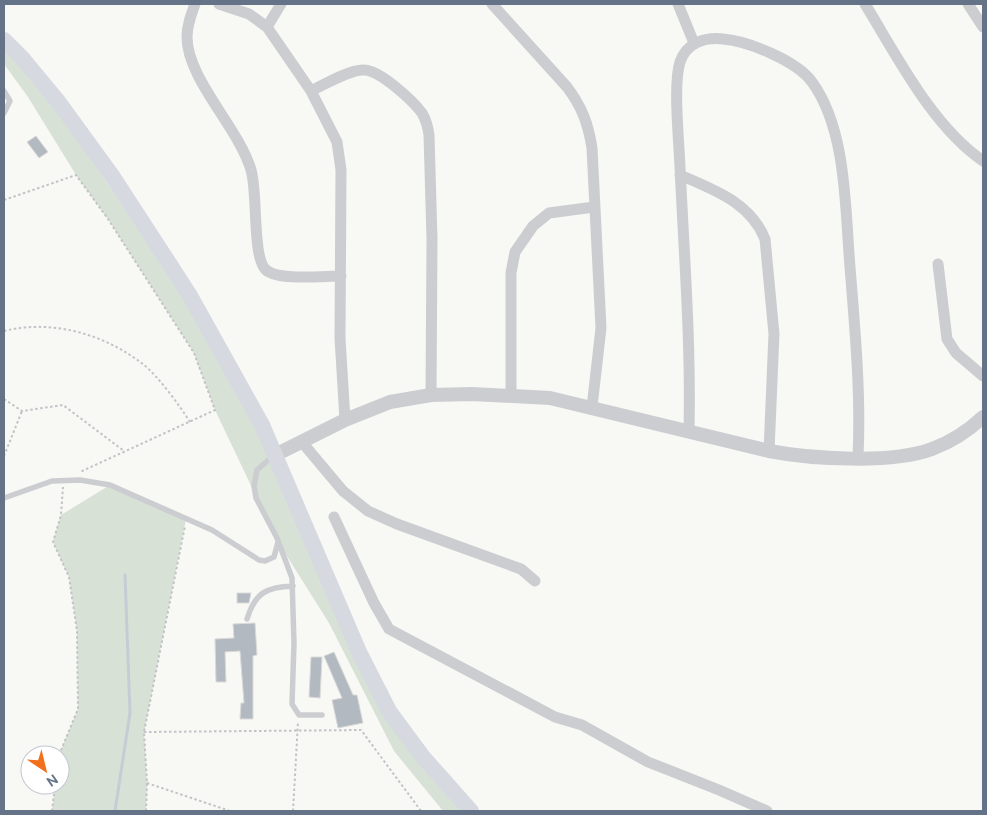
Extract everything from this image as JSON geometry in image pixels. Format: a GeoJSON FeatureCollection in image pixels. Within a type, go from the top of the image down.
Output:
{"type":"FeatureCollection","features":[{"type":"Feature","properties":{"kind":"main road"},"geometry":{"type":"LineString","coordinates":[[4,40],[23,59],[57,100],[143,222],[225,356],[275,455],[359,652],[385,704],[423,758],[471,811]]}},
{"type":"Feature","properties":{"kind":"street"},"geometry":{"type":"LineString","coordinates":[[195,4],[187,26],[188,47],[197,71],[251,168],[255,193],[257,248],[262,265],[267,272],[283,276],[341,276]]}},
{"type":"Feature","properties":{"kind":"street"},"geometry":{"type":"LineString","coordinates":[[219,4],[249,14],[267,26],[311,91],[330,127],[339,154],[342,192],[341,371],[345,420]]}},
{"type":"Feature","properties":{"kind":"street"},"geometry":{"type":"LineString","coordinates":[[267,26],[281,4]]}},
{"type":"Feature","properties":{"kind":"street"},"geometry":{"type":"LineString","coordinates":[[492,4],[567,87],[583,110],[588,122],[592,148],[601,328],[592,407]]}},
{"type":"Feature","properties":{"kind":"street"},"geometry":{"type":"LineString","coordinates":[[678,4],[694,43]]}},
{"type":"Feature","properties":{"kind":"street"},"geometry":{"type":"LineString","coordinates":[[865,4],[931,108],[962,143],[983,161]]}},
{"type":"Feature","properties":{"kind":"street"},"geometry":{"type":"LineString","coordinates":[[968,4],[983,26]]}},
{"type":"Feature","properties":{"kind":"street"},"geometry":{"type":"LineString","coordinates":[[688,430],[690,383],[680,175],[678,70],[685,52],[694,43],[715,38],[736,41],[797,67],[812,82],[828,114],[834,134],[844,193],[855,326],[858,457]]}},
{"type":"Feature","properties":{"kind":"street"},"geometry":{"type":"LineString","coordinates":[[311,91],[358,71],[369,71],[406,96],[423,114],[427,122],[430,135],[432,229],[431,395]]}},
{"type":"Feature","properties":{"kind":"street"},"geometry":{"type":"LineString","coordinates":[[680,175],[719,192],[748,211],[760,227],[765,239],[774,334],[769,451]]}},
{"type":"Feature","properties":{"kind":"street"},"geometry":{"type":"LineString","coordinates":[[511,395],[511,273],[515,252],[532,226],[550,213],[594,207]]}},
{"type":"Feature","properties":{"kind":"street"},"geometry":{"type":"LineString","coordinates":[[938,264],[947,339],[956,353],[983,376]]}},
{"type":"Feature","properties":{"kind":"street"},"geometry":{"type":"LineString","coordinates":[[275,455],[345,420],[390,402],[431,395],[511,395],[550,398],[769,451],[801,456],[894,456],[932,450],[956,438],[983,417]]}},
{"type":"Feature","properties":{"kind":"street"},"geometry":{"type":"LineString","coordinates":[[301,442],[342,491],[368,511],[397,524],[521,570],[535,581]]}},
{"type":"Feature","properties":{"kind":"street"},"geometry":{"type":"LineString","coordinates":[[334,516],[369,594],[389,629],[555,717],[582,725],[648,762],[767,811]]}},
{"type":"Feature","properties":{"kind":"lane"},"geometry":{"type":"LineString","coordinates":[[4,91],[10,101],[4,113]]}},
{"type":"Feature","properties":{"kind":"lane"},"geometry":{"type":"LineString","coordinates":[[275,455],[257,470],[254,486],[256,498],[290,569],[293,586],[292,704],[299,715],[322,715]]}},
{"type":"Feature","properties":{"kind":"lane"},"geometry":{"type":"LineString","coordinates":[[4,498],[34,486],[64,480],[96,481],[121,488],[212,530],[259,560],[265,561],[274,557],[278,542]]}},
{"type":"Feature","properties":{"kind":"lane"},"geometry":{"type":"LineString","coordinates":[[247,619],[251,606],[259,596],[270,588],[293,586]]}},
{"type":"Feature","properties":{"kind":"path"},"geometry":{"type":"LineString","coordinates":[[4,200],[76,175],[108,219],[194,353],[215,410],[64,480],[61,514],[53,542],[69,577],[78,631],[78,709],[63,745]]}},
{"type":"Feature","properties":{"kind":"path"},"geometry":{"type":"LineString","coordinates":[[4,331],[23,326],[80,331],[115,346],[145,366],[190,422]]}},
{"type":"Feature","properties":{"kind":"path"},"geometry":{"type":"LineString","coordinates":[[4,399],[22,411],[63,405],[124,451]]}},
{"type":"Feature","properties":{"kind":"path"},"geometry":{"type":"LineString","coordinates":[[4,456],[22,411]]}},
{"type":"Feature","properties":{"kind":"path"},"geometry":{"type":"LineString","coordinates":[[146,811],[148,783],[144,732],[186,519]]}},
{"type":"Feature","properties":{"kind":"path"},"geometry":{"type":"LineString","coordinates":[[292,811],[299,715]]}},
{"type":"Feature","properties":{"kind":"path"},"geometry":{"type":"LineString","coordinates":[[144,732],[361,730],[421,811]]}},
{"type":"Feature","properties":{"kind":"path"},"geometry":{"type":"LineString","coordinates":[[4,741],[4,772]]}},
{"type":"Feature","properties":{"kind":"path"},"geometry":{"type":"LineString","coordinates":[[148,783],[230,811]]}},
{"type":"Feature","properties":{"kind":"path"},"geometry":{"type":"LineString","coordinates":[[52,811],[54,795]]}},
{"type":"Feature","properties":{"kind":"shaded area"},"geometry":{"type":"Polygon","coordinates":[[[4,40],[23,59],[225,356],[376,688],[471,811],[443,811],[394,751],[329,623],[278,542],[215,410],[194,353],[108,219],[76,175],[28,97],[4,64],[4,40]]]}},
{"type":"Feature","properties":{"kind":"shaded area"},"geometry":{"type":"Polygon","coordinates":[[[110,485],[186,519],[144,732],[147,783],[146,811],[52,811],[54,795],[70,795],[70,745],[63,745],[78,709],[77,631],[69,577],[53,542],[61,515],[110,485]]]}},
{"type":"Feature","properties":{"kind":"building"},"geometry":{"type":"Polygon","coordinates":[[[36,136],[48,152],[39,158],[27,142],[36,136]]]}},
{"type":"Feature","properties":{"kind":"building"},"geometry":{"type":"Polygon","coordinates":[[[237,593],[251,593],[249,603],[237,603],[237,593]]]}},
{"type":"Feature","properties":{"kind":"building"},"geometry":{"type":"Polygon","coordinates":[[[255,623],[257,655],[253,656],[253,719],[240,719],[241,703],[244,703],[240,651],[225,652],[226,682],[216,682],[215,639],[234,638],[233,624],[255,623]]]}},
{"type":"Feature","properties":{"kind":"building"},"geometry":{"type":"Polygon","coordinates":[[[334,652],[353,695],[357,695],[363,723],[338,728],[332,700],[342,698],[324,656],[334,652]]]}},
{"type":"Feature","properties":{"kind":"building"},"geometry":{"type":"Polygon","coordinates":[[[311,657],[322,657],[320,698],[309,697],[311,657]]]}},
{"type":"Feature","properties":{"kind":"waterway"},"geometry":{"type":"LineString","coordinates":[[115,811],[130,713],[125,575]]}}]}
